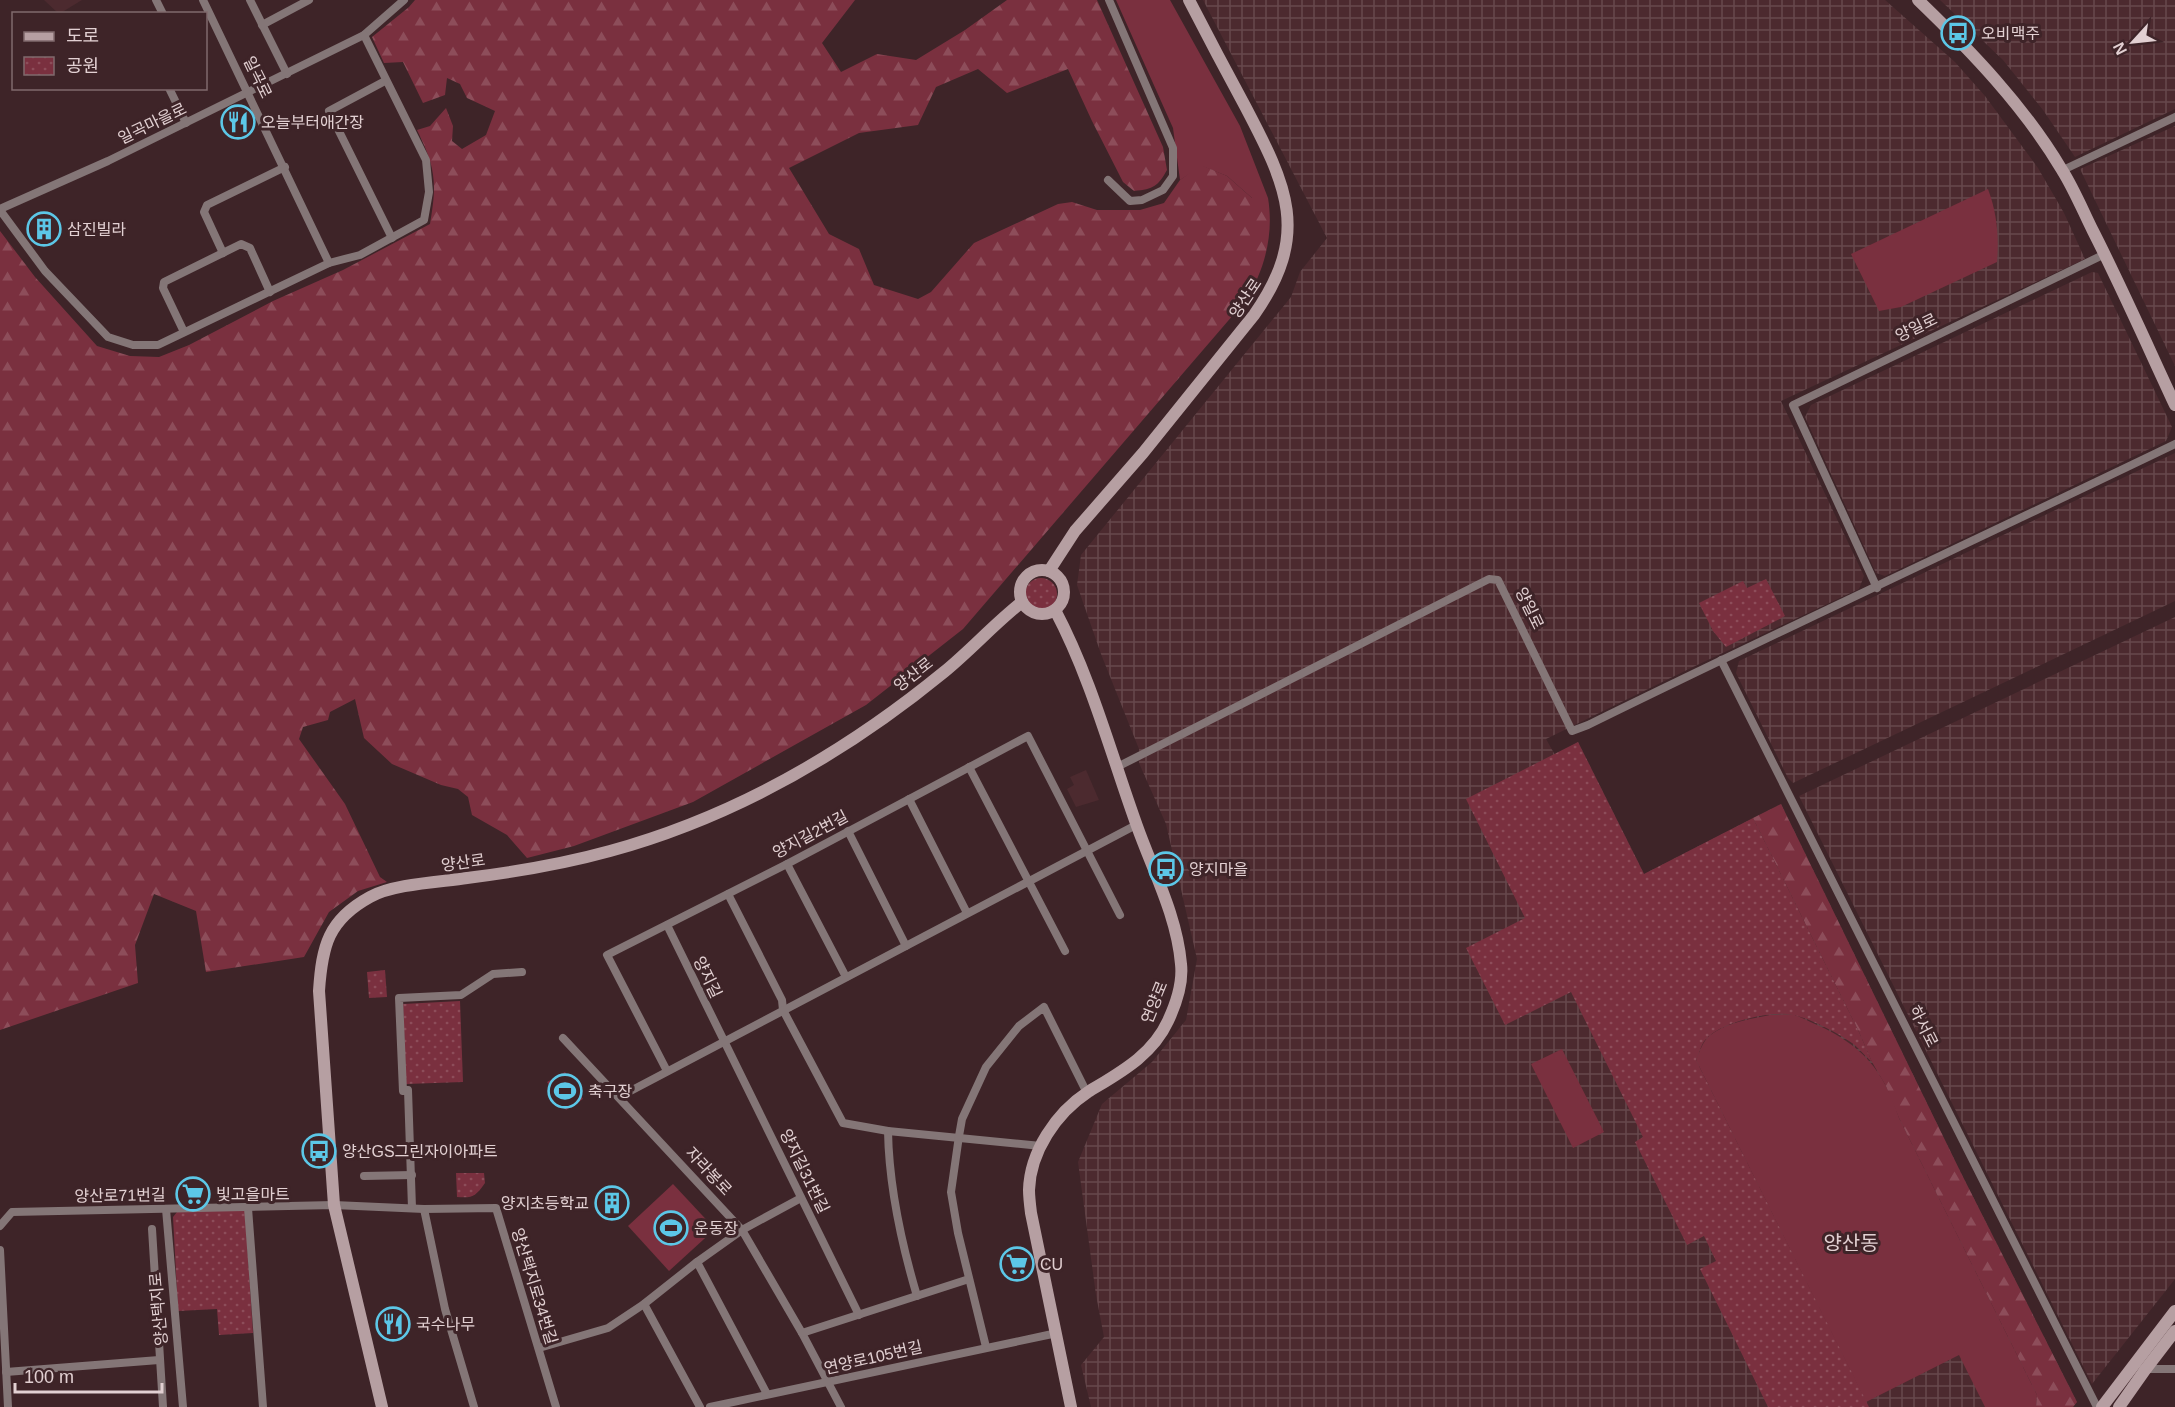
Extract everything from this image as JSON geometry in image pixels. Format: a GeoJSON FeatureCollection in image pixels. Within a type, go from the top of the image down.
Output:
{"type":"FeatureCollection","features":[{"type":"Feature","properties":{"kind":"street","name":"일곡로"},"geometry":{"type":"LineString","coordinates":[[203,0],[329,263]]}},
{"type":"Feature","properties":{"kind":"street"},"geometry":{"type":"LineString","coordinates":[[250,0],[287,74]]}},
{"type":"Feature","properties":{"kind":"street"},"geometry":{"type":"LineString","coordinates":[[262,25],[309,0]]}},
{"type":"Feature","properties":{"kind":"street","name":"일곡마을로"},"geometry":{"type":"LineString","coordinates":[[0,210],[186,123],[364,35],[404,0]]}},
{"type":"Feature","properties":{"kind":"street"},"geometry":{"type":"LineString","coordinates":[[1108,180],[1130,201],[1142,200],[1163,190],[1173,176],[1173,148],[1109,0]]}},
{"type":"Feature","properties":{"kind":"street","name":"양산로"},"geometry":{"type":"LineString","coordinates":[[1049,571],[1075,531],[1143,453],[1254,315],[1270,292],[1285,252],[1287,200],[1276,168],[1189,0]]}},
{"type":"Feature","properties":{"kind":"street"},"geometry":{"type":"LineString","coordinates":[[1918,0],[1964,45],[1999,84],[2026,117],[2063,170],[2175,405]]}},
{"type":"Feature","properties":{"kind":"street"},"geometry":{"type":"LineString","coordinates":[[0,210],[45,271],[108,336],[133,345],[158,345],[329,263],[360,255],[424,220],[429,192],[426,160],[364,35]]}},
{"type":"Feature","properties":{"kind":"street"},"geometry":{"type":"LineString","coordinates":[[385,81],[329,111],[392,238]]}},
{"type":"Feature","properties":{"kind":"street"},"geometry":{"type":"LineString","coordinates":[[170,90],[186,123]]}},
{"type":"Feature","properties":{"kind":"street"},"geometry":{"type":"LineString","coordinates":[[2063,170],[2175,117]]}},
{"type":"Feature","properties":{"kind":"street"},"geometry":{"type":"LineString","coordinates":[[223,252],[204,212],[207,204],[285,167]]}},
{"type":"Feature","properties":{"kind":"street"},"geometry":{"type":"LineString","coordinates":[[184,332],[163,288],[164,282],[223,252],[241,244],[250,248],[270,292]]}},
{"type":"Feature","properties":{"kind":"street","name":"양일로"},"geometry":{"type":"LineString","coordinates":[[1877,588],[1793,405],[2105,254]]}},
{"type":"Feature","properties":{"kind":"street","name":"양일로"},"geometry":{"type":"LineString","coordinates":[[1117,767],[1489,579],[1498,580],[1572,731],[1877,588],[2175,444]]}},
{"type":"Feature","properties":{"kind":"street"},"geometry":{"type":"LineString","coordinates":[[1035,571],[1049,571],[1056,575],[1063,587],[1062,602],[1056,610],[1048,614],[1036,614],[1022,602],[1020,588],[1026,576],[1035,571]]}},
{"type":"Feature","properties":{"kind":"street","name":"양산로"},"geometry":{"type":"LineString","coordinates":[[382,1407],[334,1205],[319,991],[325,943],[342,917],[357,904],[385,890],[511,872],[569,861],[652,839],[687,826],[782,782],[870,729],[945,670],[1022,602]]}},
{"type":"Feature","properties":{"kind":"street","name":"연양로"},"geometry":{"type":"LineString","coordinates":[[1056,610],[1071,639],[1136,825],[1169,910],[1179,944],[1182,966],[1181,982],[1167,1023],[1151,1046],[1137,1061],[1077,1100],[1058,1120],[1041,1146],[1031,1173],[1029,1191],[1031,1213],[1069,1407]]}},
{"type":"Feature","properties":{"kind":"street","name":"하서로"},"geometry":{"type":"LineString","coordinates":[[1721,660],[2097,1407]]}},
{"type":"Feature","properties":{"kind":"street","name":"양지길2번길"},"geometry":{"type":"LineString","coordinates":[[667,1071],[607,955],[787,864],[1028,736],[1086,851]]}},
{"type":"Feature","properties":{"kind":"street"},"geometry":{"type":"LineString","coordinates":[[969,767],[1065,951]]}},
{"type":"Feature","properties":{"kind":"street"},"geometry":{"type":"LineString","coordinates":[[909,799],[968,913]]}},
{"type":"Feature","properties":{"kind":"street"},"geometry":{"type":"LineString","coordinates":[[619,1097],[1136,825]]}},
{"type":"Feature","properties":{"kind":"street"},"geometry":{"type":"LineString","coordinates":[[848,831],[906,946]]}},
{"type":"Feature","properties":{"kind":"street"},"geometry":{"type":"LineString","coordinates":[[1086,851],[1120,915]]}},
{"type":"Feature","properties":{"kind":"street"},"geometry":{"type":"LineString","coordinates":[[787,864],[846,977]]}},
{"type":"Feature","properties":{"kind":"street"},"geometry":{"type":"LineString","coordinates":[[728,894],[782,1000],[783,1010],[843,1123],[888,1131],[958,1136],[1041,1146]]}},
{"type":"Feature","properties":{"kind":"street","name":"양지길"},"geometry":{"type":"LineString","coordinates":[[667,925],[723,1042]]}},
{"type":"Feature","properties":{"kind":"street"},"geometry":{"type":"LineString","coordinates":[[412,1208],[408,1090],[403,1090],[399,998],[461,995],[493,975],[522,972]]}},
{"type":"Feature","properties":{"kind":"street"},"geometry":{"type":"LineString","coordinates":[[986,1347],[960,1243],[951,1192],[962,1119],[986,1067],[1019,1026],[1044,1007],[1088,1093]]}},
{"type":"Feature","properties":{"kind":"street","name":"자라봉로"},"geometry":{"type":"LineString","coordinates":[[563,1038],[742,1230],[802,1333],[841,1407]]}},
{"type":"Feature","properties":{"kind":"street","name":"양지길31번길"},"geometry":{"type":"LineString","coordinates":[[723,1042],[859,1315]]}},
{"type":"Feature","properties":{"kind":"street"},"geometry":{"type":"LineString","coordinates":[[888,1131],[889,1163],[896,1211],[917,1296]]}},
{"type":"Feature","properties":{"kind":"street"},"geometry":{"type":"LineString","coordinates":[[364,1176],[412,1175]]}},
{"type":"Feature","properties":{"kind":"street"},"geometry":{"type":"LineString","coordinates":[[538,1348],[608,1328],[644,1304],[742,1230],[801,1198]]}},
{"type":"Feature","properties":{"kind":"street","name":"양산로71번길"},"geometry":{"type":"LineString","coordinates":[[0,1226],[12,1212],[334,1205]]}},
{"type":"Feature","properties":{"kind":"street","name":"양산택지로34번길"},"geometry":{"type":"LineString","coordinates":[[334,1205],[424,1209],[496,1208],[556,1407]]}},
{"type":"Feature","properties":{"kind":"street"},"geometry":{"type":"LineString","coordinates":[[248,1208],[263,1407]]}},
{"type":"Feature","properties":{"kind":"street","name":"양산택지로"},"geometry":{"type":"LineString","coordinates":[[166,1209],[183,1407]]}},
{"type":"Feature","properties":{"kind":"street"},"geometry":{"type":"LineString","coordinates":[[424,1209],[445,1309],[474,1407]]}},
{"type":"Feature","properties":{"kind":"street"},"geometry":{"type":"LineString","coordinates":[[152,1229],[163,1407]]}},
{"type":"Feature","properties":{"kind":"street"},"geometry":{"type":"LineString","coordinates":[[0,1250],[8,1407]]}},
{"type":"Feature","properties":{"kind":"street"},"geometry":{"type":"LineString","coordinates":[[697,1262],[767,1394]]}},
{"type":"Feature","properties":{"kind":"street"},"geometry":{"type":"LineString","coordinates":[[802,1333],[969,1279]]}},
{"type":"Feature","properties":{"kind":"street"},"geometry":{"type":"LineString","coordinates":[[644,1304],[700,1407]]}},
{"type":"Feature","properties":{"kind":"street"},"geometry":{"type":"LineString","coordinates":[[2102,1407],[2175,1311]]}},
{"type":"Feature","properties":{"kind":"street"},"geometry":{"type":"LineString","coordinates":[[2120,1407],[2175,1331]]}},
{"type":"Feature","properties":{"kind":"street","name":"연양로105번길"},"geometry":{"type":"LineString","coordinates":[[710,1407],[1056,1333]]}},
{"type":"Feature","properties":{"kind":"street"},"geometry":{"type":"LineString","coordinates":[[6,1372],[159,1360]]}},
{"type":"Feature","properties":{"kind":"street"},"geometry":{"type":"LineString","coordinates":[[2131,1368],[2175,1369]]}},
{"type":"Feature","properties":{"kind":"shaded area"},"geometry":{"type":"Polygon","coordinates":[[[44,0],[82,0],[62,12],[57,12],[44,0]]]}},
{"type":"Feature","properties":{"kind":"shaded area"},"geometry":{"type":"Polygon","coordinates":[[[1203,0],[1885,0],[1955,62],[1985,96],[2038,168],[2064,213],[2085,259],[1781,401],[1864,576],[1859,589],[1546,739],[1555,755],[1578,742],[1644,874],[1781,804],[1961,1173],[2077,1402],[2073,1407],[1091,1407],[1081,1365],[1104,1337],[1078,1162],[1102,1104],[1152,1062],[1186,1020],[1197,959],[1166,824],[1139,763],[1139,749],[1101,654],[1077,585],[1081,555],[1291,297],[1300,272],[1327,238],[1203,0]]]}},
{"type":"Feature","properties":{"kind":"shaded area"},"geometry":{"type":"Polygon","coordinates":[[[1940,0],[2175,0],[2175,109],[2075,157],[2043,110],[2003,60],[1940,0]]]}},
{"type":"Feature","properties":{"kind":"shaded area"},"geometry":{"type":"Polygon","coordinates":[[[2175,126],[2175,366],[2080,169],[2175,126]]]}},
{"type":"Feature","properties":{"kind":"shaded area"},"geometry":{"type":"Polygon","coordinates":[[[2092,272],[2098,273],[2172,427],[2166,441],[1885,576],[1876,573],[1805,417],[1811,405],[2092,272]]]}},
{"type":"Feature","properties":{"kind":"shaded area"},"geometry":{"type":"Polygon","coordinates":[[[2175,453],[2175,601],[1793,783],[1788,778],[1736,673],[1739,661],[2175,453]]]}},
{"type":"Feature","properties":{"kind":"shaded area"},"geometry":{"type":"Polygon","coordinates":[[[2175,617],[2175,1279],[2092,1384],[1799,796],[2175,617]]]}},
{"type":"Feature","properties":{"kind":"shaded area"},"geometry":{"type":"Polygon","coordinates":[[[1086,770],[1099,800],[1076,807],[1067,789],[1074,785],[1070,777],[1086,770]]]}},
{"type":"Feature","properties":{"kind":"green space"},"geometry":{"type":"Polygon","coordinates":[[[415,0],[855,0],[822,43],[841,72],[877,54],[916,60],[965,30],[1007,0],[1097,0],[1163,147],[1167,170],[1158,183],[1151,188],[1134,191],[1123,182],[1068,69],[1007,93],[978,69],[936,87],[918,125],[859,133],[789,168],[829,234],[859,249],[874,285],[918,299],[931,292],[974,243],[1058,204],[1072,202],[1097,210],[1140,210],[1164,203],[1180,180],[1201,165],[1227,176],[1252,198],[1268,198],[1270,225],[1263,264],[1246,300],[963,629],[866,705],[693,802],[574,846],[527,858],[507,835],[472,815],[468,797],[458,789],[441,785],[392,764],[364,738],[355,699],[330,712],[328,720],[303,727],[299,739],[345,804],[380,877],[387,882],[358,891],[329,912],[304,957],[206,972],[196,911],[154,894],[135,945],[138,983],[0,1030],[0,231],[35,277],[97,346],[130,356],[159,357],[189,345],[273,301],[343,270],[430,224],[434,197],[433,176],[428,155],[417,130],[430,126],[446,108],[453,126],[452,141],[462,149],[486,135],[495,111],[467,98],[460,84],[447,78],[445,95],[423,103],[403,62],[384,63],[372,37],[415,0]]]}},
{"type":"Feature","properties":{"kind":"green space"},"geometry":{"type":"Polygon","coordinates":[[[1116,0],[1170,0],[1240,126],[1268,198],[1252,198],[1227,176],[1202,166],[1180,180],[1173,128],[1116,0]]]}},
{"type":"Feature","properties":{"kind":"green space"},"geometry":{"type":"Polygon","coordinates":[[[1988,189],[1997,225],[1997,262],[1901,307],[1879,311],[1851,254],[1988,189]]]}},
{"type":"Feature","properties":{"kind":"green space"},"geometry":{"type":"Polygon","coordinates":[[[1041,578],[1052,583],[1057,594],[1052,605],[1041,610],[1030,605],[1025,594],[1030,583],[1041,578]]]}},
{"type":"Feature","properties":{"kind":"green space"},"geometry":{"type":"Polygon","coordinates":[[[1766,579],[1785,616],[1726,647],[1713,631],[1699,603],[1743,581],[1747,588],[1766,579]]]}},
{"type":"Feature","properties":{"kind":"green space"},"geometry":{"type":"Polygon","coordinates":[[[1578,742],[1644,874],[1753,818],[1859,1032],[1872,1062],[1852,1043],[1831,1031],[1807,1019],[1784,1014],[1760,1016],[1723,1027],[1704,1041],[1696,1060],[1869,1407],[1768,1407],[1700,1269],[1716,1261],[1704,1236],[1687,1245],[1635,1142],[1643,1137],[1571,992],[1505,1025],[1466,948],[1525,918],[1466,799],[1578,742]]]}},
{"type":"Feature","properties":{"kind":"green space"},"geometry":{"type":"Polygon","coordinates":[[[1781,804],[1961,1173],[2077,1402],[2073,1407],[2036,1407],[2037,1395],[1753,818],[1781,804]]]}},
{"type":"Feature","properties":{"kind":"green space"},"geometry":{"type":"Polygon","coordinates":[[[385,970],[387,997],[369,998],[367,972],[385,970]]]}},
{"type":"Feature","properties":{"kind":"green space"},"geometry":{"type":"Polygon","coordinates":[[[460,1001],[463,1082],[406,1084],[403,1004],[460,1001]]]}},
{"type":"Feature","properties":{"kind":"green space"},"geometry":{"type":"Polygon","coordinates":[[[1770,1015],[1794,1015],[1831,1032],[1858,1050],[1878,1072],[2037,1395],[2036,1407],[1985,1407],[1959,1355],[1866,1402],[1696,1060],[1705,1040],[1713,1033],[1737,1022],[1770,1015]]]}},
{"type":"Feature","properties":{"kind":"green space"},"geometry":{"type":"Polygon","coordinates":[[[1562,1049],[1604,1132],[1573,1148],[1531,1064],[1562,1049]]]}},
{"type":"Feature","properties":{"kind":"green space","name":"축구장"},"geometry":{"type":"Polygon","coordinates":[[[565,1072],[583,1099],[566,1110],[547,1082],[565,1072]]]}},
{"type":"Feature","properties":{"kind":"green space"},"geometry":{"type":"Polygon","coordinates":[[[456,1173],[484,1173],[485,1183],[473,1196],[457,1197],[456,1173]]]}},
{"type":"Feature","properties":{"kind":"green space","name":"운동장"},"geometry":{"type":"Polygon","coordinates":[[[673,1184],[715,1229],[669,1271],[628,1226],[673,1184]]]}},
{"type":"Feature","properties":{"kind":"green space"},"geometry":{"type":"Polygon","coordinates":[[[245,1210],[253,1333],[219,1335],[217,1309],[178,1311],[173,1217],[177,1212],[245,1210]]]}},
{"type":"Feature","properties":{"kind":"place","name":"오비맥주"},"geometry":{"type":"Point","coordinates":[1958,33]}},
{"type":"Feature","properties":{"kind":"place","name":"오늘부터애간장"},"geometry":{"type":"Point","coordinates":[238,122]}},
{"type":"Feature","properties":{"kind":"place","name":"삼진빌라"},"geometry":{"type":"Point","coordinates":[44,229]}},
{"type":"Feature","properties":{"kind":"place","name":"양지마을"},"geometry":{"type":"Point","coordinates":[1166,869]}},
{"type":"Feature","properties":{"kind":"place","name":"축구장"},"geometry":{"type":"Point","coordinates":[565,1091]}},
{"type":"Feature","properties":{"kind":"place","name":"양산GS그린자이아파트"},"geometry":{"type":"Point","coordinates":[319,1151]}},
{"type":"Feature","properties":{"kind":"place","name":"빛고을마트"},"geometry":{"type":"Point","coordinates":[193,1194]}},
{"type":"Feature","properties":{"kind":"place","name":"양지초등학교"},"geometry":{"type":"Point","coordinates":[612,1203]}},
{"type":"Feature","properties":{"kind":"place","name":"운동장"},"geometry":{"type":"Point","coordinates":[671,1228]}},
{"type":"Feature","properties":{"kind":"place","name":"CU"},"geometry":{"type":"Point","coordinates":[1017,1264]}},
{"type":"Feature","properties":{"kind":"place","name":"국수나무"},"geometry":{"type":"Point","coordinates":[393,1324]}},
{"type":"Feature","properties":{"kind":"district","name":"양산동"},"geometry":{"type":"Point","coordinates":[1851,1243]}}]}
